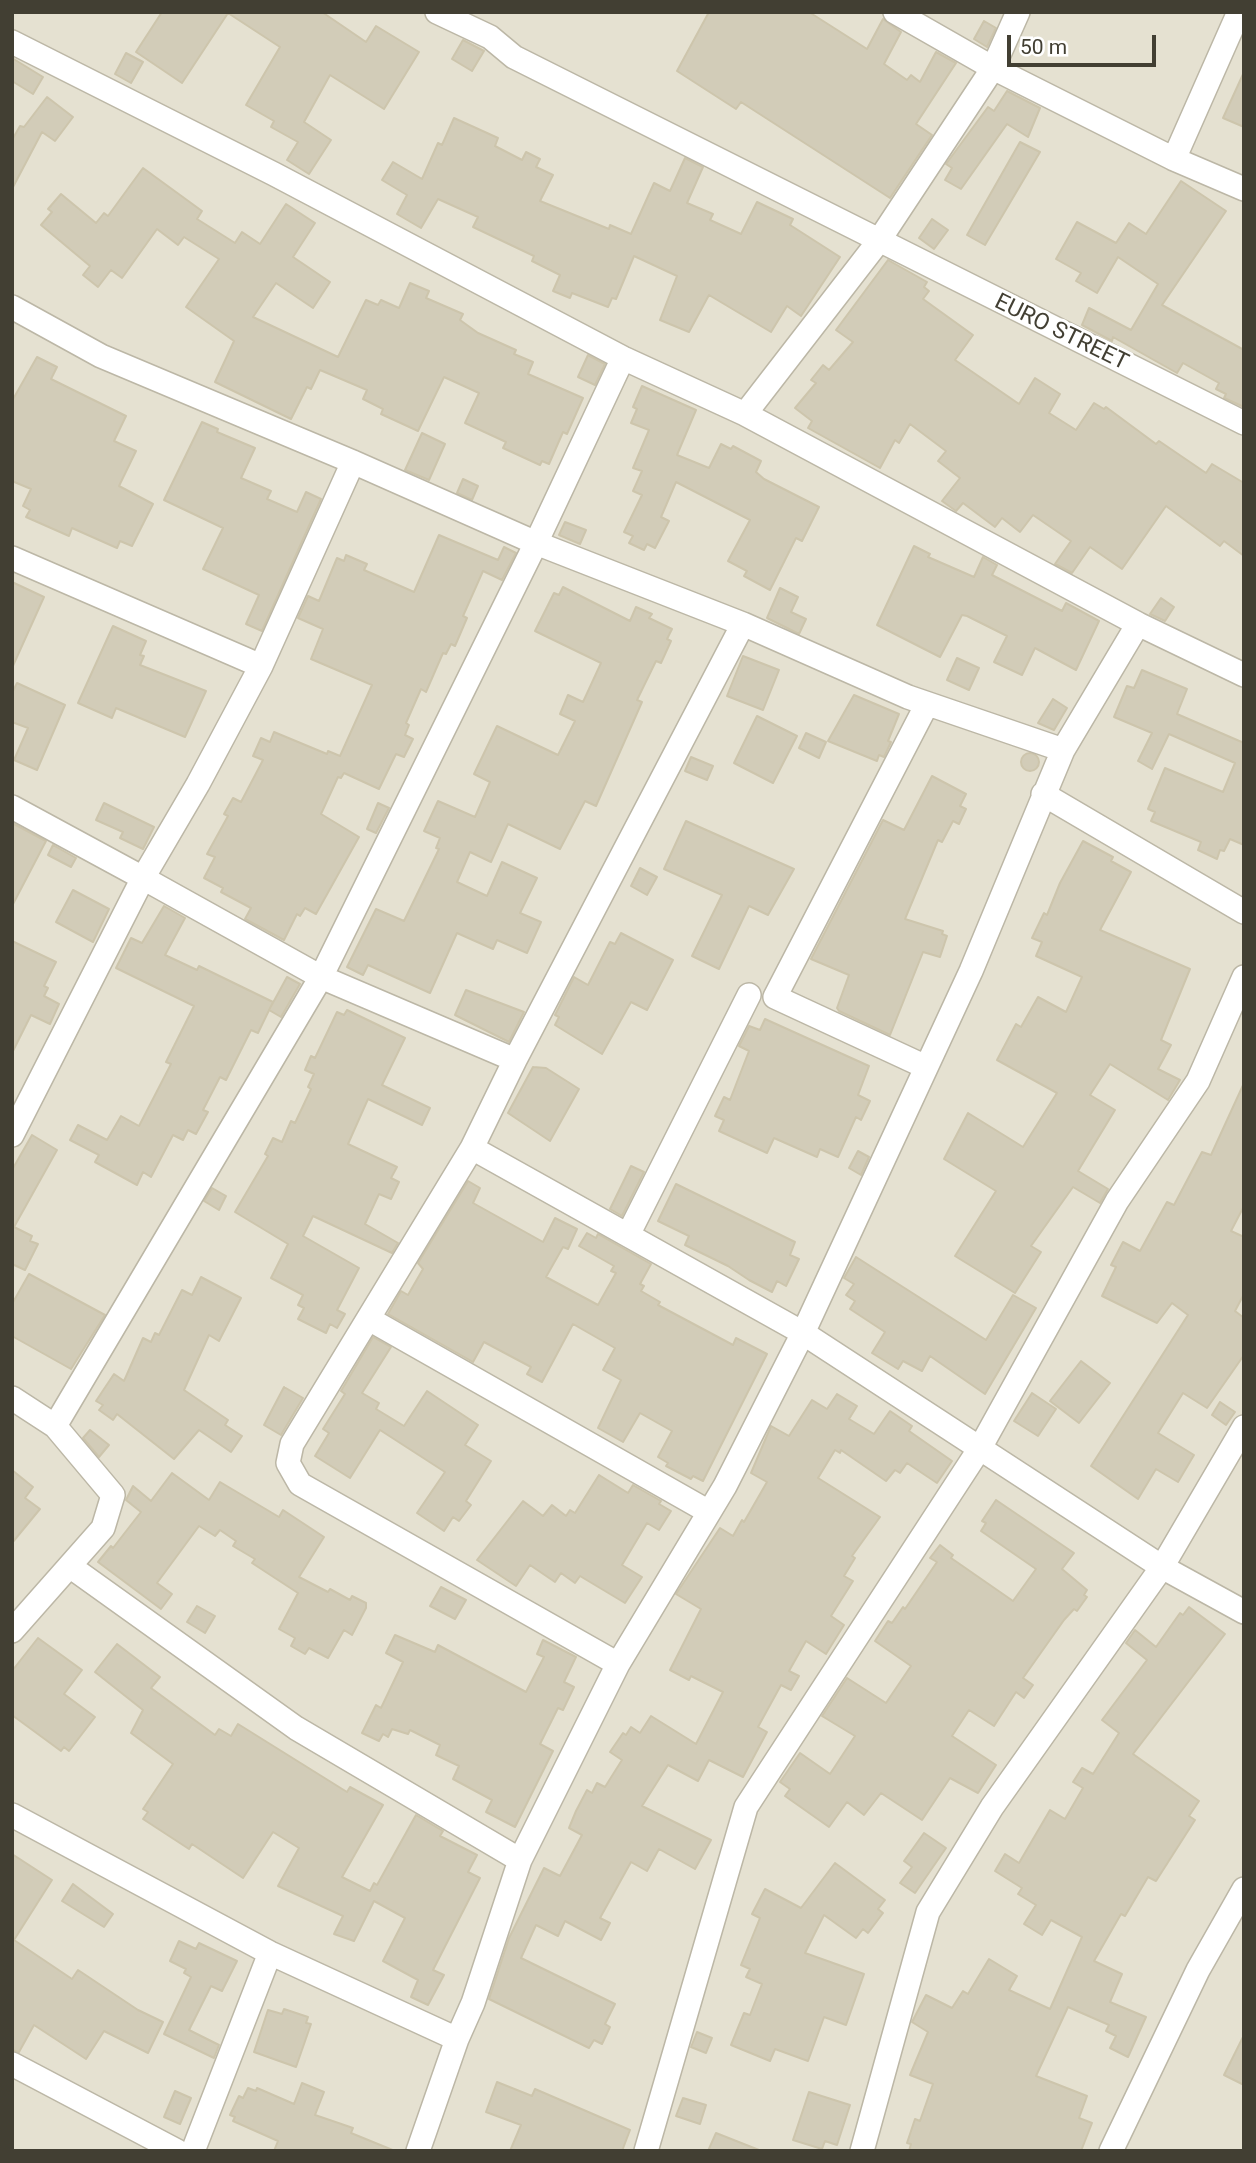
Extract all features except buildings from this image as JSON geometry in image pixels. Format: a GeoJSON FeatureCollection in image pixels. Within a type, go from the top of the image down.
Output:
{"type":"FeatureCollection","features":[{"type":"Feature","properties":{"kind":"street","name":"EURO STREET"},"geometry":{"type":"LineString","coordinates":[[438,12],[489,37],[514,57],[1244,424]]}},
{"type":"Feature","properties":{"kind":"street"},"geometry":{"type":"LineString","coordinates":[[895,12],[993,68],[1174,159],[1244,189]]}},
{"type":"Feature","properties":{"kind":"street"},"geometry":{"type":"LineString","coordinates":[[745,414],[878,242],[993,68],[1018,12]]}},
{"type":"Feature","properties":{"kind":"street"},"geometry":{"type":"LineString","coordinates":[[1174,159],[1239,12]]}},
{"type":"Feature","properties":{"kind":"street"},"geometry":{"type":"LineString","coordinates":[[12,42],[274,174],[623,358],[745,414],[1138,625],[1244,675]]}},
{"type":"Feature","properties":{"kind":"street"},"geometry":{"type":"LineString","coordinates":[[12,307],[100,356],[353,462],[536,543],[743,624],[928,704],[1063,750]]}},
{"type":"Feature","properties":{"kind":"street"},"geometry":{"type":"LineString","coordinates":[[55,1426],[320,977],[536,543],[623,358]]}},
{"type":"Feature","properties":{"kind":"street"},"geometry":{"type":"LineString","coordinates":[[12,1135],[143,878],[198,785],[261,666],[353,462]]}},
{"type":"Feature","properties":{"kind":"street"},"geometry":{"type":"LineString","coordinates":[[12,558],[261,666]]}},
{"type":"Feature","properties":{"kind":"street"},"geometry":{"type":"LineString","coordinates":[[618,1664],[300,1484],[288,1464],[292,1444],[472,1147],[743,624]]}},
{"type":"Feature","properties":{"kind":"street"},"geometry":{"type":"LineString","coordinates":[[418,2151],[457,2039],[473,2003],[520,1860],[618,1664],[709,1512],[803,1333],[971,971],[1063,750],[1138,625]]}},
{"type":"Feature","properties":{"kind":"street"},"geometry":{"type":"LineString","coordinates":[[926,1068],[775,998],[928,704]]}},
{"type":"Feature","properties":{"kind":"street"},"geometry":{"type":"LineString","coordinates":[[1043,794],[1244,912]]}},
{"type":"Feature","properties":{"kind":"street"},"geometry":{"type":"LineString","coordinates":[[12,807],[320,977],[515,1060]]}},
{"type":"Feature","properties":{"kind":"street"},"geometry":{"type":"LineString","coordinates":[[646,2151],[746,1807],[980,1448],[1117,1201],[1198,1081],[1244,977]]}},
{"type":"Feature","properties":{"kind":"street"},"geometry":{"type":"LineString","coordinates":[[628,1235],[749,995]]}},
{"type":"Feature","properties":{"kind":"street"},"geometry":{"type":"LineString","coordinates":[[472,1147],[803,1333],[1161,1567],[1244,1612]]}},
{"type":"Feature","properties":{"kind":"street"},"geometry":{"type":"LineString","coordinates":[[369,1319],[709,1512]]}},
{"type":"Feature","properties":{"kind":"street"},"geometry":{"type":"LineString","coordinates":[[12,1398],[55,1426],[113,1496],[103,1528],[12,1630]]}},
{"type":"Feature","properties":{"kind":"street"},"geometry":{"type":"LineString","coordinates":[[862,2151],[928,1912],[992,1807],[1161,1567],[1244,1427]]}},
{"type":"Feature","properties":{"kind":"street"},"geometry":{"type":"LineString","coordinates":[[71,1567],[296,1728],[520,1860]]}},
{"type":"Feature","properties":{"kind":"street"},"geometry":{"type":"LineString","coordinates":[[12,1815],[270,1953],[457,2039]]}},
{"type":"Feature","properties":{"kind":"street"},"geometry":{"type":"LineString","coordinates":[[1111,2151],[1198,1970],[1244,1889]]}},
{"type":"Feature","properties":{"kind":"street"},"geometry":{"type":"LineString","coordinates":[[193,2151],[270,1953]]}},
{"type":"Feature","properties":{"kind":"street"},"geometry":{"type":"LineString","coordinates":[[12,2064],[177,2151]]}},
{"type":"Feature","properties":{"kind":"shaded area"},"geometry":{"type":"Polygon","coordinates":[[[12,12],[1244,12],[1244,2151],[12,2151],[12,12]]]}}]}
